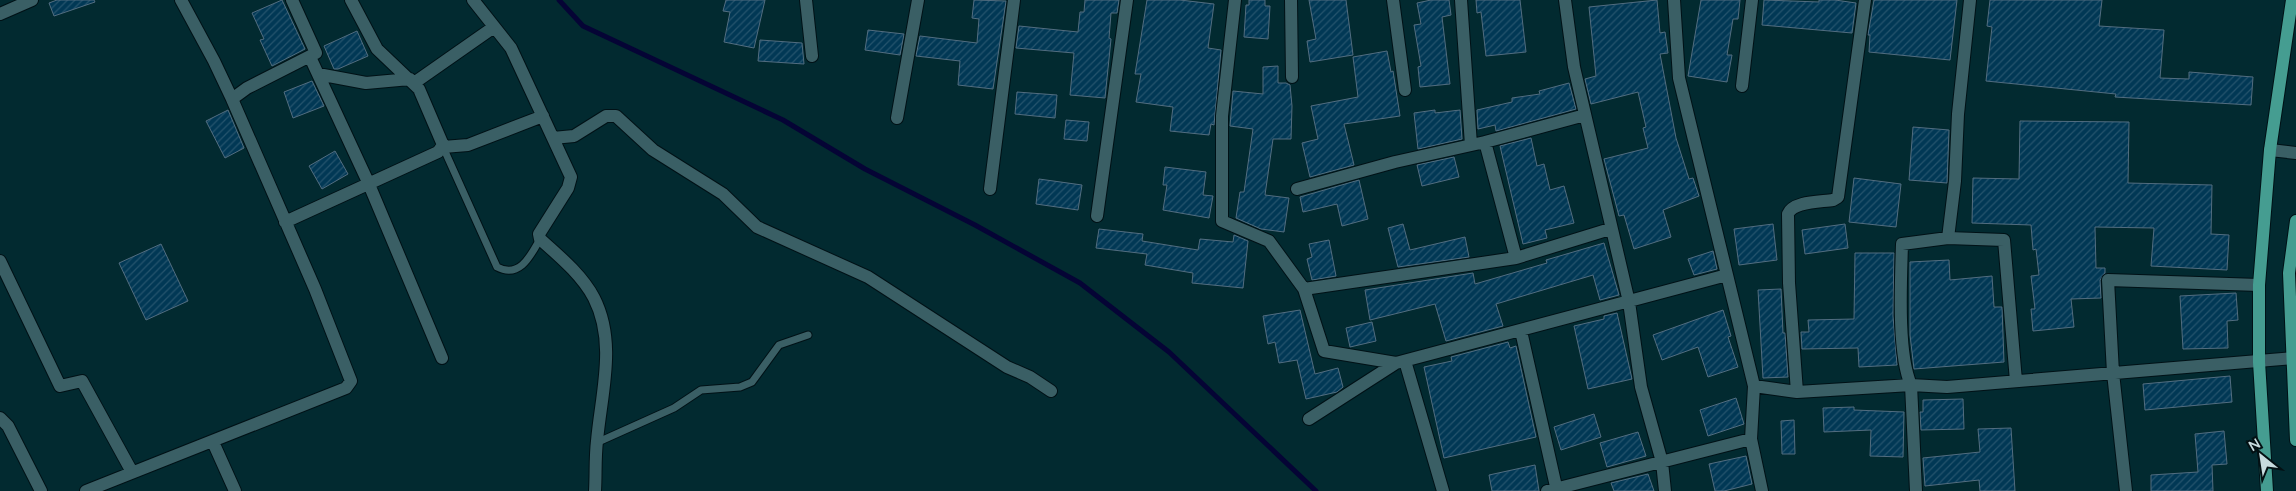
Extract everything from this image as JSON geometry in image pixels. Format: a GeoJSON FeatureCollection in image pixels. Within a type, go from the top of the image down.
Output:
{"type":"FeatureCollection","features":[{"type":"Feature","properties":{"kind":"main road"},"geometry":{"type":"LineString","coordinates":[[2267,491],[2260,362],[2259,285],[2270,150],[2292,0]]}},
{"type":"Feature","properties":{"kind":"main road"},"geometry":{"type":"LineString","coordinates":[[2296,221],[2293,273],[2293,358],[2296,440]]}},
{"type":"Feature","properties":{"kind":"street"},"geometry":{"type":"LineString","coordinates":[[0,14],[32,0]]}},
{"type":"Feature","properties":{"kind":"street"},"geometry":{"type":"LineString","coordinates":[[86,491],[346,388],[351,383],[351,377],[315,289],[232,99],[181,0]]}},
{"type":"Feature","properties":{"kind":"street"},"geometry":{"type":"LineString","coordinates":[[232,99],[247,88],[316,53],[292,0]]}},
{"type":"Feature","properties":{"kind":"street"},"geometry":{"type":"LineString","coordinates":[[285,222],[368,182],[438,152],[443,147],[444,142],[421,93],[412,81],[377,49],[351,0]]}},
{"type":"Feature","properties":{"kind":"street"},"geometry":{"type":"LineString","coordinates":[[472,0],[516,57],[571,180],[540,233],[540,239],[589,290],[598,307],[603,323],[606,358],[596,443],[594,491]]}},
{"type":"Feature","properties":{"kind":"street"},"geometry":{"type":"LineString","coordinates":[[806,0],[812,56]]}},
{"type":"Feature","properties":{"kind":"street"},"geometry":{"type":"LineString","coordinates":[[897,118],[918,0]]}},
{"type":"Feature","properties":{"kind":"street"},"geometry":{"type":"LineString","coordinates":[[990,189],[1014,0]]}},
{"type":"Feature","properties":{"kind":"street"},"geometry":{"type":"LineString","coordinates":[[1097,216],[1127,0]]}},
{"type":"Feature","properties":{"kind":"street"},"geometry":{"type":"LineString","coordinates":[[1235,0],[1222,116],[1221,220],[1268,241],[1304,289],[1324,351],[1400,362]]}},
{"type":"Feature","properties":{"kind":"street"},"geometry":{"type":"LineString","coordinates":[[1291,0],[1292,77]]}},
{"type":"Feature","properties":{"kind":"street"},"geometry":{"type":"LineString","coordinates":[[1393,0],[1405,90]]}},
{"type":"Feature","properties":{"kind":"street"},"geometry":{"type":"LineString","coordinates":[[1461,0],[1472,145]]}},
{"type":"Feature","properties":{"kind":"street"},"geometry":{"type":"LineString","coordinates":[[1565,0],[1574,67],[1610,229],[1629,302],[1641,387],[1662,462],[1665,491]]}},
{"type":"Feature","properties":{"kind":"street"},"geometry":{"type":"LineString","coordinates":[[1674,0],[1680,78],[1754,386],[1751,439],[1762,491]]}},
{"type":"Feature","properties":{"kind":"street"},"geometry":{"type":"LineString","coordinates":[[1742,86],[1752,0]]}},
{"type":"Feature","properties":{"kind":"street"},"geometry":{"type":"LineString","coordinates":[[1797,392],[1789,283],[1788,214],[1790,210],[1797,206],[1833,200],[1838,197],[1866,0]]}},
{"type":"Feature","properties":{"kind":"street"},"geometry":{"type":"LineString","coordinates":[[1948,238],[1955,182],[1958,114],[1970,0]]}},
{"type":"Feature","properties":{"kind":"street"},"geometry":{"type":"LineString","coordinates":[[318,74],[366,82],[412,81],[494,27]]}},
{"type":"Feature","properties":{"kind":"street"},"geometry":{"type":"LineString","coordinates":[[310,57],[368,182],[442,358]]}},
{"type":"Feature","properties":{"kind":"street"},"geometry":{"type":"LineString","coordinates":[[1297,189],[1395,162],[1485,142],[1585,114]]}},
{"type":"Feature","properties":{"kind":"street"},"geometry":{"type":"LineString","coordinates":[[443,147],[468,145],[543,116]]}},
{"type":"Feature","properties":{"kind":"street"},"geometry":{"type":"LineString","coordinates":[[553,138],[574,136],[606,116],[616,116],[653,150],[723,194],[757,227],[868,277],[1007,367],[1051,391]]}},
{"type":"Feature","properties":{"kind":"street"},"geometry":{"type":"LineString","coordinates":[[1485,142],[1516,258]]}},
{"type":"Feature","properties":{"kind":"street"},"geometry":{"type":"LineString","coordinates":[[2270,150],[2296,153]]}},
{"type":"Feature","properties":{"kind":"street"},"geometry":{"type":"LineString","coordinates":[[1304,289],[1516,258],[1610,229]]}},
{"type":"Feature","properties":{"kind":"street"},"geometry":{"type":"LineString","coordinates":[[1916,491],[1911,385],[1905,371],[1900,285],[1902,244],[1948,238],[2004,240],[2016,381]]}},
{"type":"Feature","properties":{"kind":"street"},"geometry":{"type":"LineString","coordinates":[[0,260],[60,386],[82,381],[132,472]]}},
{"type":"Feature","properties":{"kind":"street"},"geometry":{"type":"LineString","coordinates":[[1309,418],[1400,362],[1727,275]]}},
{"type":"Feature","properties":{"kind":"street"},"geometry":{"type":"LineString","coordinates":[[2126,491],[2113,373],[2108,280],[2259,285]]}},
{"type":"Feature","properties":{"kind":"street"},"geometry":{"type":"LineString","coordinates":[[1521,331],[1554,490],[1751,439]]}},
{"type":"Feature","properties":{"kind":"street"},"geometry":{"type":"LineString","coordinates":[[1754,386],[1797,392],[1911,385],[1947,387],[2293,358]]}},
{"type":"Feature","properties":{"kind":"street"},"geometry":{"type":"LineString","coordinates":[[1400,362],[1443,491]]}},
{"type":"Feature","properties":{"kind":"street"},"geometry":{"type":"LineString","coordinates":[[0,418],[8,424],[40,491]]}},
{"type":"Feature","properties":{"kind":"street"},"geometry":{"type":"LineString","coordinates":[[213,442],[235,491]]}},
{"type":"Feature","properties":{"kind":"lane"},"geometry":{"type":"LineString","coordinates":[[443,147],[497,267],[510,270],[519,267],[528,260],[540,239]]}},
{"type":"Feature","properties":{"kind":"lane"},"geometry":{"type":"LineString","coordinates":[[596,443],[674,408],[701,390],[746,386],[752,382],[780,345],[808,334]]}},
{"type":"Feature","properties":{"kind":"building"},"geometry":{"type":"Polygon","coordinates":[[[57,0],[94,0],[95,2],[54,16],[49,3],[57,0]]]}},
{"type":"Feature","properties":{"kind":"building"},"geometry":{"type":"Polygon","coordinates":[[[282,0],[305,49],[272,66],[260,40],[264,39],[252,13],[282,0]]]}},
{"type":"Feature","properties":{"kind":"building"},"geometry":{"type":"Polygon","coordinates":[[[726,0],[765,0],[754,48],[724,42],[730,12],[723,11],[726,0]]]}},
{"type":"Feature","properties":{"kind":"building"},"geometry":{"type":"Polygon","coordinates":[[[974,0],[1006,1],[993,89],[958,85],[960,61],[916,56],[920,36],[977,43],[979,19],[972,18],[974,0]]]}},
{"type":"Feature","properties":{"kind":"building"},"geometry":{"type":"Polygon","coordinates":[[[1085,0],[1119,0],[1117,13],[1111,13],[1109,38],[1111,39],[1105,98],[1070,95],[1074,53],[1016,48],[1019,26],[1078,32],[1080,12],[1084,12],[1085,0]]]}},
{"type":"Feature","properties":{"kind":"building"},"geometry":{"type":"Polygon","coordinates":[[[1147,0],[1180,0],[1214,4],[1208,48],[1221,50],[1214,125],[1211,124],[1209,135],[1170,131],[1173,107],[1136,102],[1141,74],[1135,74],[1147,0]]]}},
{"type":"Feature","properties":{"kind":"building"},"geometry":{"type":"Polygon","coordinates":[[[1249,0],[1265,0],[1265,6],[1270,6],[1268,39],[1244,37],[1246,5],[1249,5],[1249,0]]]}},
{"type":"Feature","properties":{"kind":"building"},"geometry":{"type":"Polygon","coordinates":[[[1309,0],[1346,0],[1353,55],[1310,62],[1307,41],[1316,39],[1309,0]]]}},
{"type":"Feature","properties":{"kind":"building"},"geometry":{"type":"Polygon","coordinates":[[[1431,0],[1449,0],[1451,15],[1442,17],[1450,84],[1420,87],[1418,67],[1421,66],[1414,25],[1421,24],[1417,3],[1431,0]]]}},
{"type":"Feature","properties":{"kind":"building"},"geometry":{"type":"Polygon","coordinates":[[[1476,0],[1520,0],[1526,52],[1486,56],[1481,12],[1477,13],[1476,0]]]}},
{"type":"Feature","properties":{"kind":"building"},"geometry":{"type":"Polygon","coordinates":[[[1657,0],[1660,33],[1665,32],[1668,53],[1660,54],[1676,138],[1689,179],[1693,178],[1699,196],[1663,210],[1671,237],[1634,249],[1624,215],[1619,216],[1604,159],[1648,148],[1643,128],[1646,127],[1638,92],[1591,104],[1585,79],[1596,76],[1589,7],[1657,0]]]}},
{"type":"Feature","properties":{"kind":"building"},"geometry":{"type":"Polygon","coordinates":[[[1701,0],[1740,0],[1738,19],[1733,19],[1727,55],[1732,55],[1727,82],[1688,76],[1701,0]]]}},
{"type":"Feature","properties":{"kind":"building"},"geometry":{"type":"Polygon","coordinates":[[[1764,0],[1819,2],[1819,0],[1835,0],[1856,3],[1852,33],[1762,25],[1764,0]]]}},
{"type":"Feature","properties":{"kind":"building"},"geometry":{"type":"Polygon","coordinates":[[[1874,0],[1957,0],[1950,60],[1869,52],[1870,35],[1868,35],[1874,0]]]}},
{"type":"Feature","properties":{"kind":"building"},"geometry":{"type":"Polygon","coordinates":[[[1990,0],[2102,0],[2099,26],[2164,30],[2160,78],[2189,79],[2189,72],[2253,77],[2251,105],[2115,97],[2116,94],[1986,81],[1992,27],[1987,26],[1990,0]]]}},
{"type":"Feature","properties":{"kind":"building"},"geometry":{"type":"Polygon","coordinates":[[[868,30],[904,34],[900,55],[865,50],[868,30]]]}},
{"type":"Feature","properties":{"kind":"building"},"geometry":{"type":"Polygon","coordinates":[[[357,31],[368,56],[334,69],[324,46],[357,31]]]}},
{"type":"Feature","properties":{"kind":"building"},"geometry":{"type":"Polygon","coordinates":[[[760,40],[802,43],[804,64],[758,61],[760,40]]]}},
{"type":"Feature","properties":{"kind":"building"},"geometry":{"type":"Polygon","coordinates":[[[1387,51],[1391,72],[1393,71],[1400,116],[1344,124],[1354,165],[1310,177],[1302,143],[1318,139],[1311,106],[1358,97],[1353,57],[1387,51]]]}},
{"type":"Feature","properties":{"kind":"building"},"geometry":{"type":"Polygon","coordinates":[[[1278,66],[1278,83],[1290,85],[1292,106],[1291,139],[1273,139],[1265,195],[1289,198],[1284,232],[1261,229],[1236,218],[1240,192],[1244,192],[1253,129],[1230,126],[1233,91],[1263,94],[1263,67],[1278,66]]]}},
{"type":"Feature","properties":{"kind":"building"},"geometry":{"type":"Polygon","coordinates":[[[312,81],[324,106],[293,118],[284,92],[312,81]]]}},
{"type":"Feature","properties":{"kind":"building"},"geometry":{"type":"Polygon","coordinates":[[[1569,83],[1576,109],[1496,131],[1495,125],[1478,129],[1477,110],[1512,102],[1512,98],[1540,94],[1539,91],[1569,83]]]}},
{"type":"Feature","properties":{"kind":"building"},"geometry":{"type":"Polygon","coordinates":[[[1017,92],[1057,95],[1055,118],[1015,114],[1017,92]]]}},
{"type":"Feature","properties":{"kind":"building"},"geometry":{"type":"Polygon","coordinates":[[[228,110],[244,148],[225,158],[206,121],[228,110]]]}},
{"type":"Feature","properties":{"kind":"building"},"geometry":{"type":"Polygon","coordinates":[[[1435,110],[1435,113],[1460,110],[1462,139],[1418,149],[1414,113],[1435,110]]]}},
{"type":"Feature","properties":{"kind":"building"},"geometry":{"type":"Polygon","coordinates":[[[1066,120],[1089,122],[1087,141],[1064,139],[1066,120]]]}},
{"type":"Feature","properties":{"kind":"building"},"geometry":{"type":"Polygon","coordinates":[[[2020,121],[2129,122],[2128,183],[2212,185],[2211,234],[2229,235],[2227,270],[2151,266],[2154,228],[2095,227],[2096,268],[2105,268],[2105,273],[2100,280],[2101,298],[2071,299],[2074,327],[2033,331],[2031,309],[2035,309],[2031,276],[2039,275],[2036,249],[2033,250],[2031,225],[1972,223],[1973,178],[2019,179],[2020,121]]]}},
{"type":"Feature","properties":{"kind":"building"},"geometry":{"type":"Polygon","coordinates":[[[1913,127],[1949,130],[1947,183],[1909,180],[1913,127]]]}},
{"type":"Feature","properties":{"kind":"building"},"geometry":{"type":"Polygon","coordinates":[[[1531,138],[1537,166],[1544,164],[1550,190],[1564,186],[1574,223],[1545,230],[1547,238],[1523,244],[1500,146],[1531,138]]]}},
{"type":"Feature","properties":{"kind":"building"},"geometry":{"type":"Polygon","coordinates":[[[335,151],[348,174],[322,189],[309,166],[335,151]]]}},
{"type":"Feature","properties":{"kind":"building"},"geometry":{"type":"Polygon","coordinates":[[[1454,157],[1459,177],[1422,186],[1417,165],[1454,157]]]}},
{"type":"Feature","properties":{"kind":"building"},"geometry":{"type":"Polygon","coordinates":[[[1165,167],[1206,172],[1203,195],[1213,196],[1209,218],[1163,210],[1167,185],[1163,185],[1165,167]]]}},
{"type":"Feature","properties":{"kind":"building"},"geometry":{"type":"Polygon","coordinates":[[[1854,178],[1901,184],[1896,227],[1849,222],[1854,178]]]}},
{"type":"Feature","properties":{"kind":"building"},"geometry":{"type":"Polygon","coordinates":[[[1039,179],[1082,185],[1078,210],[1036,204],[1039,179]]]}},
{"type":"Feature","properties":{"kind":"building"},"geometry":{"type":"Polygon","coordinates":[[[1359,180],[1368,219],[1342,226],[1337,204],[1303,212],[1300,197],[1359,180]]]}},
{"type":"Feature","properties":{"kind":"building"},"geometry":{"type":"Polygon","coordinates":[[[1403,224],[1410,250],[1465,237],[1469,257],[1398,267],[1388,228],[1403,224]]]}},
{"type":"Feature","properties":{"kind":"building"},"geometry":{"type":"Polygon","coordinates":[[[1773,224],[1777,260],[1739,265],[1734,229],[1773,224]]]}},
{"type":"Feature","properties":{"kind":"building"},"geometry":{"type":"Polygon","coordinates":[[[1845,224],[1848,248],[1805,254],[1802,230],[1845,224]]]}},
{"type":"Feature","properties":{"kind":"building"},"geometry":{"type":"Polygon","coordinates":[[[1099,229],[1143,234],[1142,241],[1198,250],[1200,239],[1233,242],[1234,235],[1248,241],[1243,288],[1192,283],[1193,273],[1145,265],[1147,254],[1096,248],[1099,229]]]}},
{"type":"Feature","properties":{"kind":"building"},"geometry":{"type":"Polygon","coordinates":[[[1329,240],[1336,276],[1312,280],[1307,259],[1312,257],[1309,244],[1329,240]]]}},
{"type":"Feature","properties":{"kind":"building"},"geometry":{"type":"Polygon","coordinates":[[[1604,243],[1619,295],[1600,300],[1593,275],[1496,304],[1503,326],[1446,341],[1435,304],[1370,320],[1365,290],[1473,273],[1475,284],[1547,263],[1546,260],[1604,243]]]}},
{"type":"Feature","properties":{"kind":"building"},"geometry":{"type":"Polygon","coordinates":[[[161,244],[188,301],[146,320],[119,263],[161,244]]]}},
{"type":"Feature","properties":{"kind":"building"},"geometry":{"type":"Polygon","coordinates":[[[1713,251],[1717,269],[1694,275],[1688,259],[1713,251]]]}},
{"type":"Feature","properties":{"kind":"building"},"geometry":{"type":"Polygon","coordinates":[[[1855,253],[1894,253],[1893,316],[1897,365],[1859,367],[1858,348],[1802,349],[1801,332],[1809,332],[1808,320],[1854,319],[1855,253]]]}},
{"type":"Feature","properties":{"kind":"building"},"geometry":{"type":"Polygon","coordinates":[[[1949,260],[1950,280],[1992,276],[1994,307],[2002,307],[2004,362],[1914,369],[1910,335],[1910,262],[1949,260]]]}},
{"type":"Feature","properties":{"kind":"building"},"geometry":{"type":"Polygon","coordinates":[[[1781,289],[1788,377],[1763,378],[1758,290],[1781,289]]]}},
{"type":"Feature","properties":{"kind":"building"},"geometry":{"type":"Polygon","coordinates":[[[2236,293],[2238,320],[2227,321],[2228,348],[2183,349],[2180,296],[2236,293]]]}},
{"type":"Feature","properties":{"kind":"building"},"geometry":{"type":"Polygon","coordinates":[[[1300,310],[1315,374],[1338,368],[1343,387],[1337,392],[1306,399],[1297,360],[1279,363],[1275,342],[1268,344],[1263,316],[1300,310]]]}},
{"type":"Feature","properties":{"kind":"building"},"geometry":{"type":"Polygon","coordinates":[[[1723,310],[1731,336],[1728,337],[1738,367],[1708,377],[1698,347],[1662,360],[1653,335],[1723,310]]]}},
{"type":"Feature","properties":{"kind":"building"},"geometry":{"type":"Polygon","coordinates":[[[1617,313],[1632,379],[1588,389],[1574,326],[1604,319],[1604,316],[1617,313]]]}},
{"type":"Feature","properties":{"kind":"building"},"geometry":{"type":"Polygon","coordinates":[[[1372,322],[1376,341],[1350,347],[1346,328],[1372,322]]]}},
{"type":"Feature","properties":{"kind":"building"},"geometry":{"type":"Polygon","coordinates":[[[1508,342],[1510,348],[1516,346],[1536,437],[1444,458],[1424,367],[1452,361],[1451,357],[1508,342]]]}},
{"type":"Feature","properties":{"kind":"building"},"geometry":{"type":"Polygon","coordinates":[[[2230,376],[2232,402],[2145,410],[2143,384],[2230,376]]]}},
{"type":"Feature","properties":{"kind":"building"},"geometry":{"type":"Polygon","coordinates":[[[1736,398],[1744,424],[1708,436],[1700,410],[1736,398]]]}},
{"type":"Feature","properties":{"kind":"building"},"geometry":{"type":"Polygon","coordinates":[[[1963,399],[1964,429],[1921,430],[1920,412],[1923,412],[1923,400],[1963,399]]]}},
{"type":"Feature","properties":{"kind":"building"},"geometry":{"type":"Polygon","coordinates":[[[1854,407],[1854,410],[1904,412],[1903,457],[1870,456],[1871,430],[1824,432],[1823,408],[1854,407]]]}},
{"type":"Feature","properties":{"kind":"building"},"geometry":{"type":"Polygon","coordinates":[[[1594,414],[1601,437],[1561,450],[1554,427],[1594,414]]]}},
{"type":"Feature","properties":{"kind":"building"},"geometry":{"type":"Polygon","coordinates":[[[1794,420],[1795,454],[1782,454],[1781,421],[1794,420]]]}},
{"type":"Feature","properties":{"kind":"building"},"geometry":{"type":"Polygon","coordinates":[[[2011,428],[2015,491],[1980,491],[1979,480],[1925,486],[1923,458],[1980,452],[1978,429],[2011,428]]]}},
{"type":"Feature","properties":{"kind":"building"},"geometry":{"type":"Polygon","coordinates":[[[2224,431],[2227,464],[2212,465],[2213,491],[2151,491],[2151,475],[2198,472],[2195,434],[2224,431]]]}},
{"type":"Feature","properties":{"kind":"building"},"geometry":{"type":"Polygon","coordinates":[[[1638,432],[1646,456],[1607,467],[1600,443],[1638,432]]]}},
{"type":"Feature","properties":{"kind":"building"},"geometry":{"type":"Polygon","coordinates":[[[1746,456],[1752,484],[1724,491],[1715,491],[1709,464],[1746,456]]]}},
{"type":"Feature","properties":{"kind":"building"},"geometry":{"type":"Polygon","coordinates":[[[1535,465],[1539,491],[1492,491],[1489,475],[1535,465]]]}},
{"type":"Feature","properties":{"kind":"building"},"geometry":{"type":"Polygon","coordinates":[[[1648,474],[1654,491],[1614,491],[1611,483],[1648,474]]]}},
{"type":"Feature","properties":{"kind":"waterway"},"geometry":{"type":"LineString","coordinates":[[559,0],[583,26],[783,120],[865,169],[975,225],[1080,283],[1169,352],[1316,491]]}}]}
